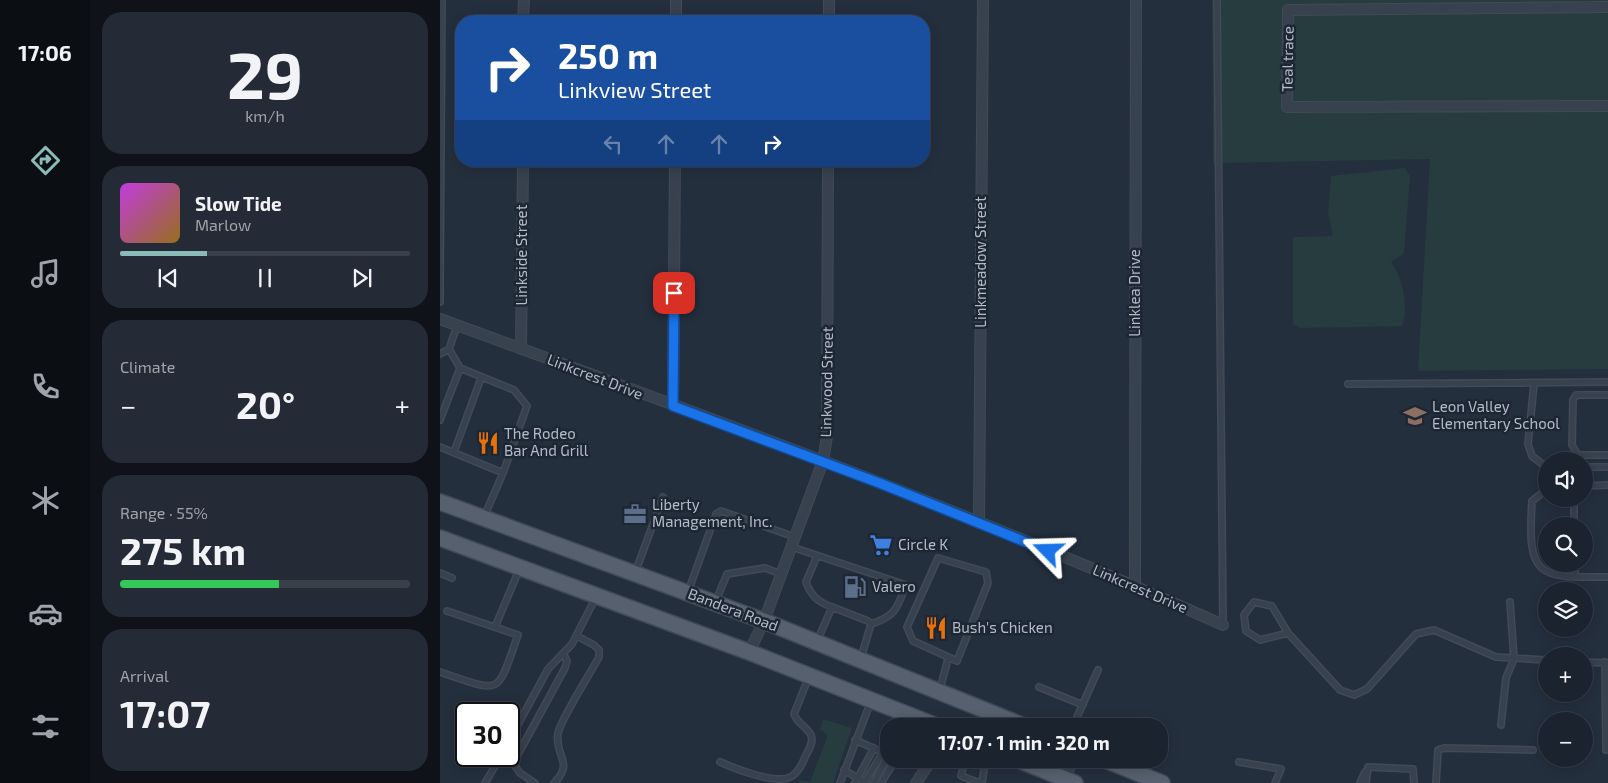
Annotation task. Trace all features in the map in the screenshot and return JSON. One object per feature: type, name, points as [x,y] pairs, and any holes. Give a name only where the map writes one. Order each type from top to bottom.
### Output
[{"type":"main road","name":"Bandera Road","points":[[440,502],[764,621],[1004,718]]},
{"type":"main road","points":[[440,538],[597,594],[917,718]]},
{"type":"main road","points":[[1036,768],[1067,782]]},
{"type":"main road","points":[[1132,768],[1162,783]]},
{"type":"street","points":[[524,0],[524,15]]},
{"type":"street","points":[[676,0],[676,15]]},
{"type":"street","points":[[829,0],[829,15]]},
{"type":"street","name":"Linkmeadow Street","points":[[979,524],[983,0]]},
{"type":"street","name":"Linklea Drive","points":[[1135,586],[1136,0]]},
{"type":"street","name":"Teal trace","points":[[1608,7],[1288,10],[1287,107],[1608,106]]},
{"type":"street","name":"Linkside Street","points":[[521,349],[523,167]]},
{"type":"street","points":[[673,406],[675,167]]},
{"type":"street","name":"Linkwood Street","points":[[749,652],[764,621],[823,462],[827,436],[828,167]]},
{"type":"street","name":"Linkcrest Drive","points":[[440,319],[823,462],[1135,586],[1223,625]]},
{"type":"street","points":[[916,783],[926,768]]},
{"type":"street","points":[[1067,782],[1071,768]]},
{"type":"lane","points":[[440,302],[442,0]]},
{"type":"lane","points":[[1217,0],[1223,625]]},
{"type":"lane","points":[[440,354],[449,349],[457,325]]},
{"type":"lane","points":[[449,349],[460,368],[514,390],[527,406],[503,473],[484,518]]},
{"type":"lane","points":[[440,420],[460,368]]},
{"type":"lane","points":[[454,452],[481,378]]},
{"type":"lane","points":[[1348,384],[1608,382]]},
{"type":"lane","points":[[1534,384],[1528,444],[1532,456],[1538,461]]},
{"type":"lane","points":[[1608,395],[1576,395],[1573,400],[1572,445],[1578,455],[1608,455]]},
{"type":"lane","points":[[440,446],[503,473]]},
{"type":"lane","points":[[1593,467],[1608,467]]},
{"type":"lane","points":[[1593,486],[1608,485]]},
{"type":"lane","points":[[1538,494],[1532,501],[1532,551],[1538,567],[1552,576],[1608,577]]},
{"type":"lane","points":[[634,573],[663,497]]},
{"type":"lane","points":[[688,593],[716,514],[721,511],[744,517],[794,542],[817,556],[906,585],[896,610],[886,619],[871,624]]},
{"type":"lane","points":[[817,556],[806,582],[810,592],[819,602],[868,621],[871,624]]},
{"type":"lane","points":[[938,558],[986,572],[988,583],[957,661],[948,659],[913,640],[907,627],[938,558]]},
{"type":"lane","points":[[495,627],[520,567]]},
{"type":"lane","points":[[715,603],[726,574],[765,568],[782,574]]},
{"type":"lane","points":[[440,573],[452,578]]},
{"type":"lane","points":[[520,721],[548,669],[564,655],[577,636],[597,594]]},
{"type":"lane","points":[[1288,633],[1260,640],[1246,631],[1244,615],[1254,602],[1272,606],[1288,633],[1340,690],[1354,695],[1367,689],[1416,634],[1434,630],[1496,657],[1538,660]]},
{"type":"lane","points":[[1501,725],[1506,678],[1514,659],[1510,602]]},
{"type":"lane","points":[[816,642],[832,608]]},
{"type":"lane","points":[[440,672],[486,687],[497,685],[503,679],[518,635],[447,611]]},
{"type":"lane","points":[[861,660],[871,624]]},
{"type":"lane","points":[[554,783],[564,768],[565,762],[557,744],[559,730],[599,657],[599,650],[594,645],[577,636]]},
{"type":"lane","points":[[535,783],[520,773],[515,766],[516,758],[564,668],[567,661],[564,655]]},
{"type":"lane","points":[[939,692],[948,659]]},
{"type":"lane","points":[[1593,662],[1607,663],[1606,750]]},
{"type":"lane","points":[[1077,718],[1098,670]]},
{"type":"lane","points":[[720,762],[771,778],[786,779],[793,776],[801,766],[811,743],[810,735],[794,714],[809,676]]},
{"type":"lane","points":[[1038,687],[1083,705]]},
{"type":"lane","points":[[840,783],[872,700]]},
{"type":"lane","points":[[855,740],[880,751]]},
{"type":"lane","points":[[856,781],[874,748]]},
{"type":"lane","points":[[1436,783],[1438,750],[1444,748],[1533,750]]},
{"type":"lane","points":[[1240,762],[1281,770],[1275,783]]},
{"type":"lane","points":[[844,770],[856,781],[865,783],[880,763]]},
{"type":"lane","points":[[486,783],[494,767]]},
{"type":"lane","points":[[874,783],[881,768]]},
{"type":"lane","points":[[881,783],[890,768]]},
{"type":"lane","points":[[963,768],[961,776],[981,783],[985,768]]},
{"type":"lane","points":[[1360,783],[1368,768]]},
{"type":"lane","points":[[1366,783],[1368,768]]},
{"type":"lane","points":[[1368,768],[1413,769],[1414,783]]},
{"type":"green space","points":[[1212,0],[1608,0],[1608,369],[1418,371],[1430,159],[1213,163]]},
{"type":"green space","points":[[1405,168],[1410,176],[1404,253],[1391,262],[1399,276],[1404,293],[1405,310],[1402,326],[1300,328],[1293,324],[1293,237],[1333,236],[1328,213],[1331,176]]},
{"type":"green space","points":[[823,719],[852,728],[833,783],[799,783],[801,780],[810,782],[828,735],[820,730]]},
{"type":"place","name":"Leon Valley Elementary School","points":[[1415,416]]},
{"type":"place","name":"The Rodeo Bar And Grill","points":[[488,443]]},
{"type":"place","name":"Liberty Management, Inc.","points":[[635,514]]},
{"type":"place","name":"Circle K","points":[[881,545]]},
{"type":"place","name":"Valero","points":[[855,587]]},
{"type":"place","name":"Bush's Chicken","points":[[936,628]]},
{"type":"route","points":[[674,293],[673,406],[882,484],[1048,551]]}]
